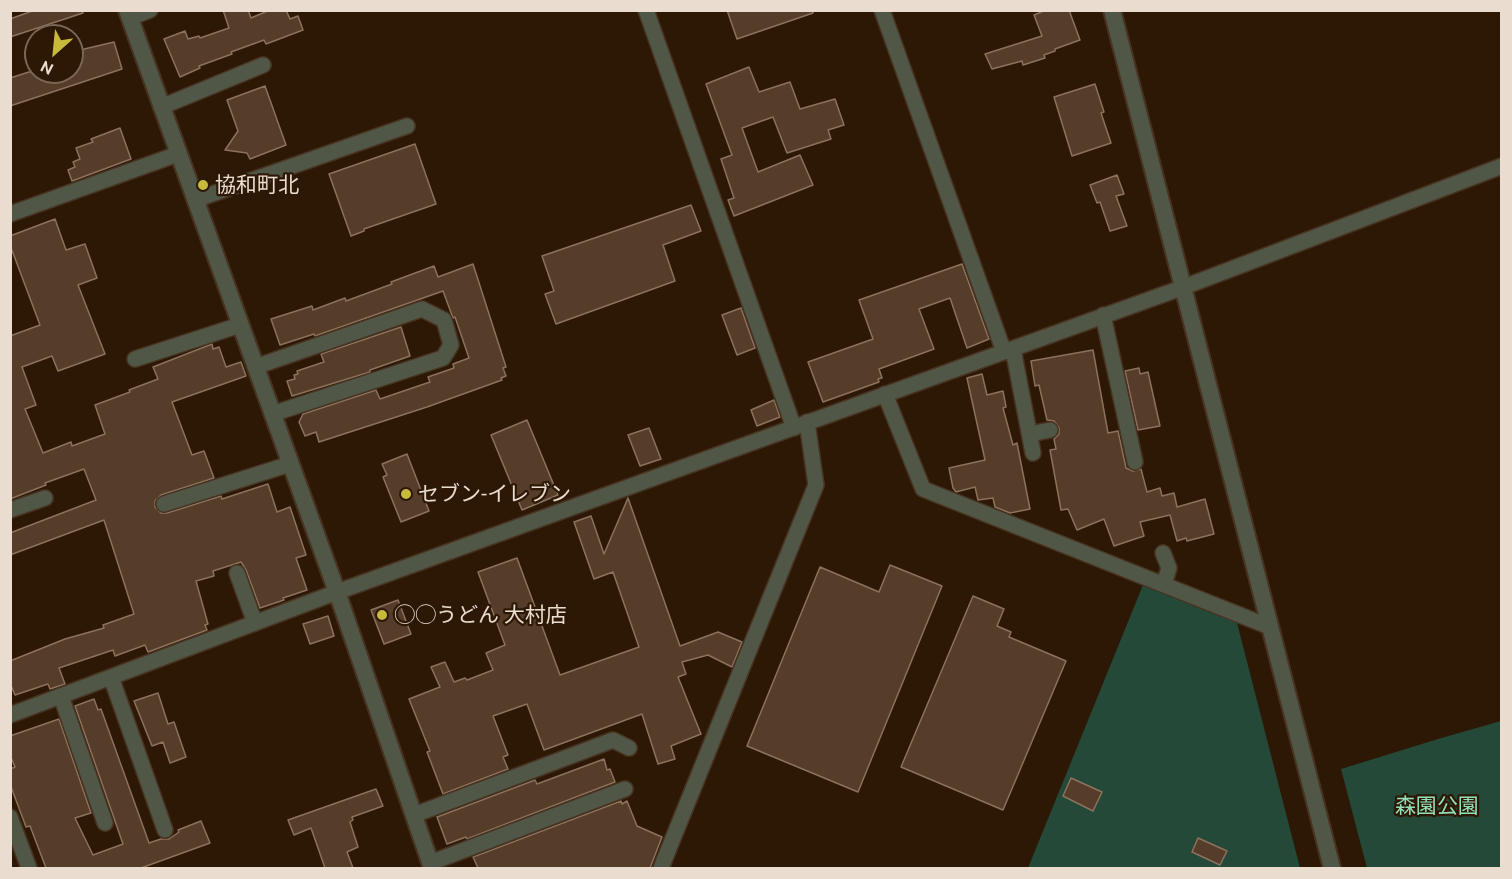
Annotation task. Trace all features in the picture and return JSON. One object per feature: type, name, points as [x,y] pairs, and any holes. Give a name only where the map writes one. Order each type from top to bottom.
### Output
[{"type":"street","points":[[150,10],[128,14],[337,592],[431,866],[625,789]]},
{"type":"street","points":[[646,10],[801,425],[816,485],[661,868]]},
{"type":"street","points":[[882,10],[1009,350],[1034,453]]},
{"type":"street","points":[[1112,10],[1332,868]]},
{"type":"street","points":[[161,107],[263,65]]},
{"type":"street","points":[[195,200],[407,126]]},
{"type":"street","points":[[10,214],[178,154]]},
{"type":"street","points":[[10,715],[337,592],[1184,287],[1502,165]]},
{"type":"street","points":[[255,367],[422,309],[444,320],[451,345],[443,358],[272,414]]},
{"type":"street","points":[[1103,315],[1135,462]]},
{"type":"street","points":[[135,359],[240,325]]},
{"type":"street","points":[[885,394],[922,489],[1270,627]]},
{"type":"street","points":[[1030,434],[1050,430]]},
{"type":"street","points":[[164,504],[290,464]]},
{"type":"street","points":[[10,510],[45,498]]},
{"type":"street","points":[[1163,553],[1169,568],[1164,585]]},
{"type":"street","points":[[237,573],[255,623]]},
{"type":"street","points":[[111,677],[165,830]]},
{"type":"street","points":[[61,696],[105,823]]},
{"type":"street","points":[[414,815],[613,740],[629,748]]},
{"type":"street","points":[[10,817],[29,868]]},
{"type":"green space","points":[[1143,585],[1236,619],[1300,868],[1028,868]]},
{"type":"green space","name":"森園公園","points":[[1501,721],[1501,868],[1367,868],[1341,769]]},
{"type":"building","points":[[35,10],[82,10],[83,13],[50,24],[24,24],[24,32],[10,37],[10,19]]},
{"type":"building","points":[[223,10],[248,10],[251,18],[270,10],[286,10],[290,19],[298,16],[303,30],[266,44],[264,40],[231,52],[232,54],[199,66],[200,68],[180,77],[164,39],[185,31],[188,39],[199,36],[200,38],[229,28]]},
{"type":"building","points":[[727,10],[812,10],[813,13],[737,39]]},
{"type":"building","points":[[1046,10],[1069,10],[1080,40],[1055,49],[1044,55],[1045,58],[1023,65],[1022,61],[992,69],[985,54],[1042,36],[1034,15]]},
{"type":"building","points":[[114,42],[122,69],[84,82],[84,49]]},
{"type":"building","points":[[749,67],[759,92],[790,82],[800,109],[835,99],[844,125],[828,130],[831,139],[787,153],[773,117],[742,128],[758,172],[800,155],[813,185],[734,216],[728,200],[734,198],[721,159],[732,155],[706,84]]},
{"type":"building","points":[[24,74],[24,84],[77,84],[10,106],[10,78]]},
{"type":"building","points":[[1095,84],[1111,143],[1072,156],[1054,97]]},
{"type":"building","points":[[265,86],[286,145],[250,159],[247,153],[225,150],[238,131],[227,100]]},
{"type":"building","points":[[120,128],[131,159],[72,181],[68,170],[75,167],[73,162],[80,159],[76,148],[93,142],[91,139]]},
{"type":"building","points":[[415,144],[436,204],[364,229],[351,236],[329,174]]},
{"type":"building","points":[[1117,175],[1124,194],[1116,196],[1127,226],[1110,231],[1100,202],[1097,203],[1090,185]]},
{"type":"building","points":[[691,205],[701,231],[663,245],[675,281],[556,324],[545,294],[554,291],[542,256]]},
{"type":"building","points":[[55,219],[66,250],[85,244],[97,278],[78,285],[105,354],[58,371],[52,356],[22,367],[36,405],[25,409],[43,453],[71,442],[72,446],[105,434],[95,405],[158,379],[153,367],[212,344],[213,349],[219,347],[226,367],[241,362],[246,376],[172,402],[192,455],[204,451],[214,478],[161,495],[155,501],[155,507],[161,513],[167,513],[268,484],[277,512],[290,507],[306,555],[296,558],[307,590],[260,608],[241,562],[213,571],[214,576],[196,581],[208,624],[205,625],[207,630],[148,652],[145,645],[115,656],[113,650],[59,668],[65,684],[50,689],[48,684],[15,695],[10,683],[10,661],[65,639],[104,628],[103,625],[134,614],[104,520],[10,555],[10,533],[96,500],[84,469],[10,499],[10,336],[40,325],[10,245],[10,236]]},
{"type":"building","points":[[473,264],[506,367],[503,368],[506,376],[501,378],[502,380],[427,407],[319,442],[316,432],[305,436],[299,422],[303,414],[376,390],[380,399],[430,382],[428,377],[454,368],[453,364],[469,358],[443,291],[315,336],[314,334],[280,345],[271,319],[312,306],[313,310],[345,298],[346,301],[434,266],[438,277]]},
{"type":"building","points":[[962,264],[989,339],[967,348],[950,298],[919,309],[934,349],[879,369],[882,378],[878,379],[879,382],[823,402],[808,362],[873,339],[859,300]]},
{"type":"building","points":[[741,308],[755,348],[737,355],[722,315]]},
{"type":"building","points":[[401,327],[410,356],[370,370],[370,372],[292,396],[287,381],[295,379],[294,375],[298,374],[297,371],[324,362],[321,354]]},
{"type":"building","points":[[1093,350],[1108,433],[1118,431],[1126,468],[1133,471],[1141,469],[1147,492],[1160,488],[1162,496],[1174,493],[1177,507],[1205,499],[1214,534],[1187,541],[1186,538],[1177,541],[1170,515],[1140,522],[1144,536],[1114,546],[1104,519],[1077,530],[1068,509],[1061,510],[1050,450],[1056,449],[1054,439],[1059,434],[1059,428],[1054,421],[1047,420],[1039,385],[1035,386],[1031,361]]},
{"type":"building","points":[[1139,368],[1140,374],[1148,372],[1160,426],[1138,430],[1125,371]]},
{"type":"building","points":[[982,374],[987,395],[1003,391],[1006,407],[1003,408],[1013,445],[1017,443],[1030,509],[1010,513],[995,507],[993,498],[978,500],[975,487],[956,492],[953,488],[949,468],[985,460],[967,378]]},
{"type":"building","points":[[774,400],[780,417],[757,426],[751,410]]},
{"type":"building","points":[[527,420],[558,495],[522,510],[491,435]]},
{"type":"building","points":[[649,428],[661,459],[640,466],[628,435]]},
{"type":"building","name":"セブン-イレブン","points":[[407,454],[429,511],[401,522],[383,477],[387,475],[382,464]]},
{"type":"building","points":[[628,498],[680,646],[718,632],[742,642],[732,667],[708,655],[682,662],[686,674],[678,677],[701,734],[671,746],[675,759],[658,764],[642,714],[544,750],[527,704],[493,716],[508,755],[503,757],[508,769],[443,794],[427,752],[430,751],[409,699],[440,687],[431,667],[445,662],[454,682],[465,678],[467,680],[493,670],[486,653],[505,645],[478,572],[517,558],[560,675],[639,647],[613,572],[594,579],[574,522],[591,516],[604,554]]},
{"type":"building","points":[[890,565],[942,586],[858,792],[747,746],[820,567],[879,592]]},
{"type":"building","points":[[973,596],[1004,609],[997,626],[1011,632],[1009,637],[1066,661],[1003,810],[901,767]]},
{"type":"building","points":[[398,600],[411,634],[384,644],[371,610]]},
{"type":"building","points":[[328,616],[334,636],[310,644],[303,624]]},
{"type":"building","points":[[158,693],[168,724],[174,722],[186,757],[170,763],[163,742],[152,746],[134,701]]},
{"type":"building","points":[[94,699],[98,710],[101,709],[149,843],[169,839],[179,832],[178,830],[201,821],[210,843],[141,868],[46,868],[30,826],[26,827],[10,784],[10,769],[15,767],[10,755],[10,736],[59,719],[91,813],[75,818],[93,855],[123,844],[75,706]]},
{"type":"building","points":[[604,759],[607,770],[610,769],[615,782],[467,839],[466,837],[447,844],[437,817],[535,780],[537,784]]},
{"type":"building","points":[[1071,778],[1102,792],[1093,811],[1063,796]]},
{"type":"building","points":[[376,789],[383,806],[352,817],[353,820],[350,822],[358,847],[347,852],[353,868],[325,868],[311,828],[294,835],[288,820]]},
{"type":"building","points":[[621,801],[622,804],[627,801],[637,826],[662,837],[650,868],[478,868],[473,857]]},
{"type":"building","points":[[1198,838],[1227,851],[1220,865],[1192,852]]},
{"type":"place","name":"協和町北","points":[[203,185]]},
{"type":"place","name":"セブン-イレブン","points":[[406,494]]},
{"type":"place","name":"◯◯うどん 大村店","points":[[382,615]]}]
